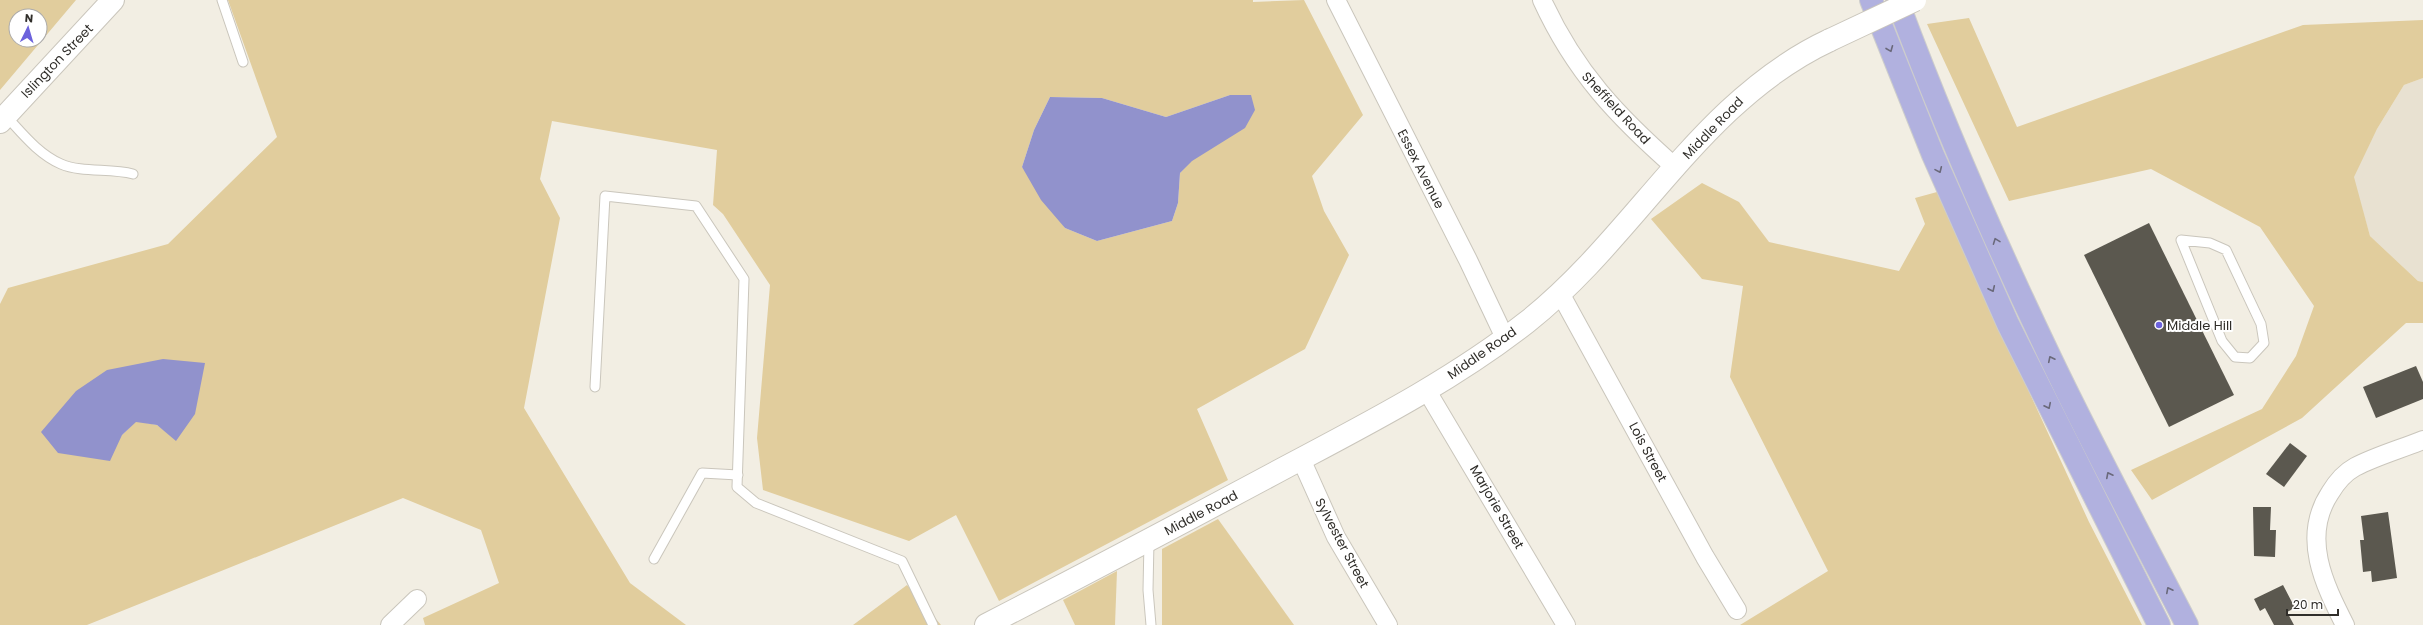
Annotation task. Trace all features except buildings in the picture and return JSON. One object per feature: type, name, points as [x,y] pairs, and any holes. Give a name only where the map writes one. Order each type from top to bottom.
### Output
[{"type":"main road","name":"Islington Street","points":[[3,119],[113,0]]},
{"type":"main road","points":[[1871,0],[1933,155],[2008,324],[2159,625]]},
{"type":"main road","points":[[1897,0],[1949,132],[2006,265],[2077,412],[2187,625]]},
{"type":"main road","name":"Middle Road","points":[[986,625],[1149,540],[1427,391],[1505,338],[1560,294],[1604,250],[1676,168],[1706,131],[1755,87],[1798,56],[1915,0]]},
{"type":"street","name":"Essex Avenue","points":[[1336,0],[1468,260],[1505,338]]},
{"type":"street","name":"Sheffield Road","points":[[1542,0],[1566,46],[1586,78],[1638,135],[1676,168]]},
{"type":"street","name":"Lois Street","points":[[1560,294],[1690,530],[1737,610]]},
{"type":"street","name":"Marjorie Street","points":[[1427,391],[1566,625]]},
{"type":"street","points":[[2345,625],[2330,595],[2318,560],[2316,530],[2324,502],[2341,478],[2354,468],[2423,440]]},
{"type":"street","name":"Sylvester Street","points":[[1301,459],[1336,537],[1388,625]]},
{"type":"street","points":[[390,625],[417,599]]},
{"type":"lane","points":[[222,0],[243,62]]},
{"type":"lane","points":[[3,119],[37,149],[61,164],[118,170],[133,174]]},
{"type":"lane","points":[[596,387],[605,196],[696,206],[744,279],[737,487],[756,503],[902,560],[933,625]]},
{"type":"lane","points":[[2181,240],[2210,243],[2226,250],[2261,324],[2264,343],[2250,358],[2235,357],[2222,341],[2181,240]]},
{"type":"lane","points":[[654,559],[702,473],[738,475]]},
{"type":"lane","points":[[1149,540],[1148,590],[1151,625]]},
{"type":"shaded area","points":[[0,0],[76,0],[48,33],[48,8],[8,8],[8,48],[35,48],[0,90]]},
{"type":"shaded area","points":[[228,0],[1253,0],[1253,2],[1304,0],[1363,115],[1312,176],[1324,211],[1349,255],[1305,349],[1197,409],[1228,480],[999,601],[956,515],[909,541],[763,490],[757,438],[770,285],[723,214],[713,205],[717,150],[552,121],[540,179],[560,218],[524,408],[630,583],[686,625],[425,625],[423,618],[499,583],[481,530],[403,498],[87,625],[0,625],[0,304],[8,288],[168,244],[277,137]],"holes":[[[1230,95],[1191,161],[1180,173],[1178,203],[1172,221],[1097,241],[1065,228],[1022,167],[1034,130],[1050,97],[1102,98],[1166,117]],[[163,359],[177,440],[157,425],[136,421],[122,435]]]},
{"type":"shaded area","points":[[1969,18],[2017,127],[2303,25],[2423,20],[2423,78],[2404,85],[2377,129],[2354,177],[2370,236],[2418,281],[2423,282],[2423,323],[2406,323],[2302,418],[2152,500],[2131,470],[2262,409],[2296,356],[2314,306],[2260,227],[2151,169],[2009,201],[1927,24]]},
{"type":"shaded area","points":[[2423,78],[2423,282],[2418,281],[2370,236],[2353,177],[2377,129],[2404,85]]},
{"type":"shaded area","points":[[1702,183],[1739,202],[1769,242],[1899,271],[1925,224],[1915,198],[1937,192],[2089,522],[2142,625],[1740,625],[1828,571],[1730,377],[1743,286],[1702,279],[1651,219]]},
{"type":"shaded area","points":[[1218,519],[1294,625],[1162,625],[1162,549]]},
{"type":"shaded area","points":[[1117,571],[1115,625],[1075,625],[1063,600]]},
{"type":"shaded area","points":[[907,585],[941,625],[853,625]]},
{"type":"water","points":[[1230,95],[1251,95],[1255,110],[1245,128],[1192,161],[1180,173],[1178,203],[1172,221],[1097,241],[1065,228],[1041,200],[1022,167],[1034,130],[1050,97],[1102,98],[1166,117]]},
{"type":"water","points":[[163,359],[205,363],[195,414],[176,441],[157,425],[136,422],[122,435],[110,461],[58,453],[41,432],[76,391],[107,370]]},
{"type":"place","name":"Middle Hill","points":[[2159,325]]}]
